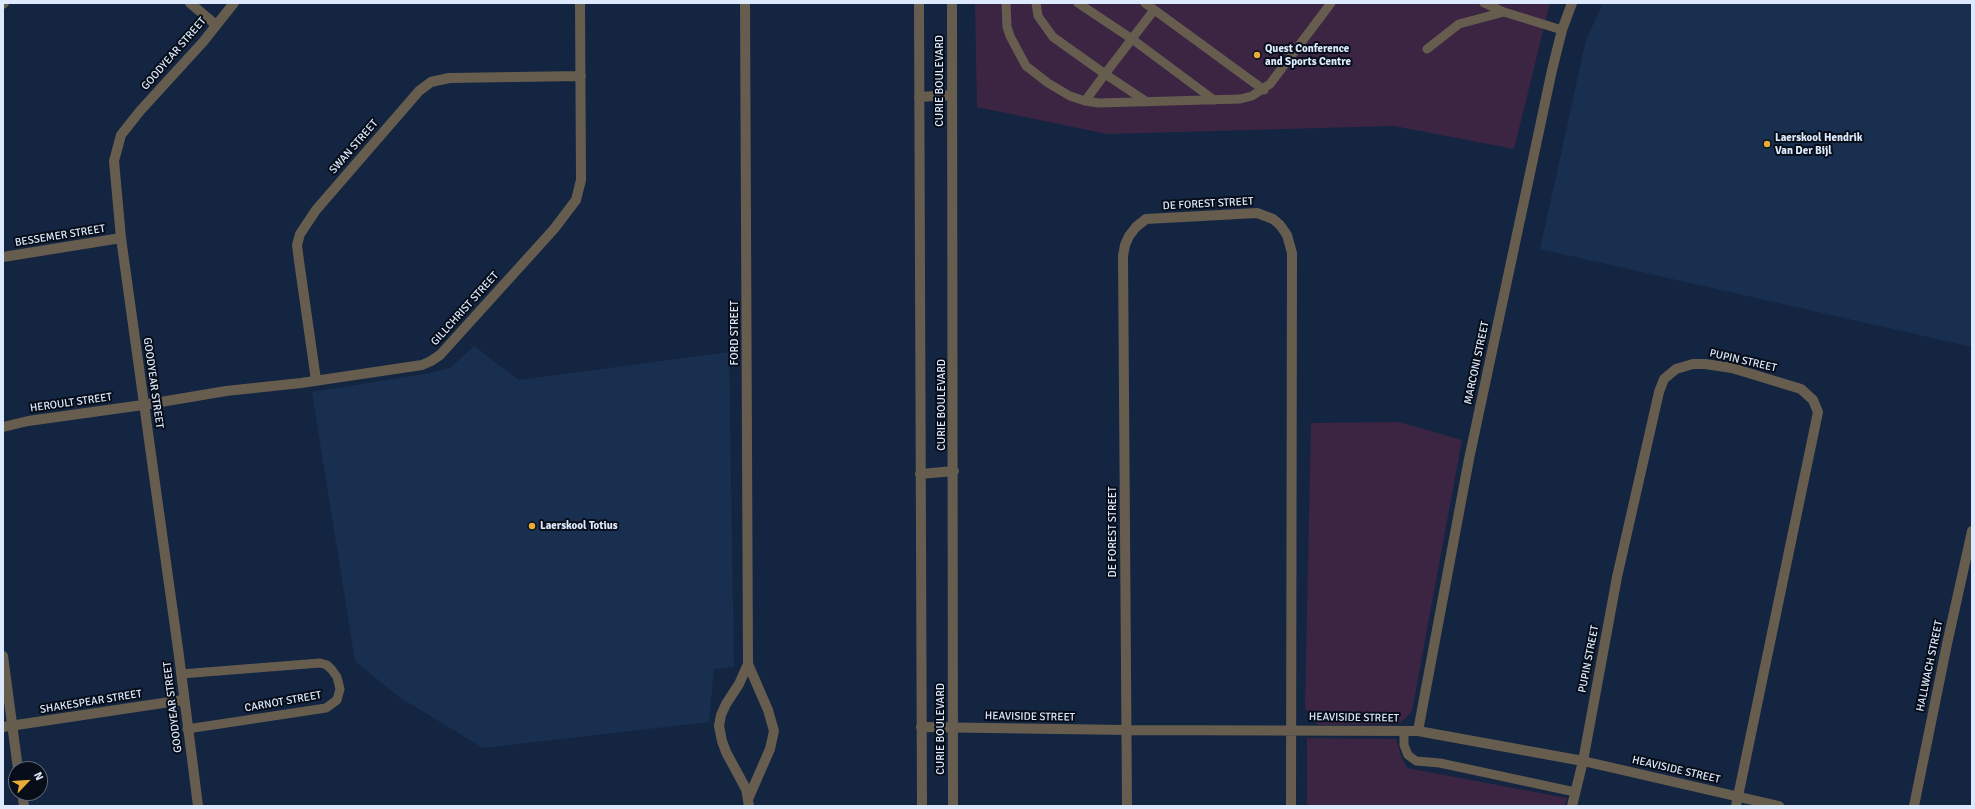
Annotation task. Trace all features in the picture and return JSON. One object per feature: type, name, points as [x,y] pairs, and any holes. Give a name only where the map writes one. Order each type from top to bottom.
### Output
[{"type":"street","points":[[190,3],[216,25]]},
{"type":"street","name":"GOODYEAR STREET","points":[[198,806],[121,238],[114,161],[121,135],[234,3]]},
{"type":"street","name":"GILLCHRIST STREET","points":[[143,405],[226,391],[422,365],[440,355],[554,229],[576,200],[579,188],[581,76],[580,3]]},
{"type":"street","name":"FORD STREET","points":[[745,3],[748,664],[768,710],[774,731],[770,749],[749,801]]},
{"type":"street","name":"CURIE BOULEVARD","points":[[919,3],[922,806]]},
{"type":"street","name":"CURIE BOULEVARD","points":[[952,3],[954,471],[953,806]]},
{"type":"street","name":"MARCONI STREET","points":[[1418,731],[1473,443],[1550,78],[1562,30],[1572,3]]},
{"type":"street","name":"SWAN STREET","points":[[316,380],[297,245],[300,234],[316,210],[419,91],[431,82],[449,78],[581,76]]},
{"type":"street","points":[[919,97],[952,96]]},
{"type":"street","name":"DE FOREST STREET","points":[[1127,806],[1123,264],[1125,245],[1129,236],[1136,227],[1146,219],[1257,214],[1273,219],[1280,226],[1286,235],[1292,253],[1291,806]]},
{"type":"street","name":"BESSEMER STREET","points":[[3,257],[121,238]]},
{"type":"street","name":"PUPIN STREET","points":[[1572,806],[1583,761],[1617,577],[1659,392],[1664,379],[1676,369],[1693,364],[1705,364],[1732,368],[1801,389],[1813,400],[1818,412],[1736,802]]},
{"type":"street","name":"HEROULT STREET","points":[[3,427],[28,421],[143,405]]},
{"type":"street","points":[[920,474],[954,471]]},
{"type":"street","name":"HALLWACH STREET","points":[[1914,806],[1972,531]]},
{"type":"street","points":[[3,656],[8,727],[16,761]]},
{"type":"street","name":"FORD STREET","points":[[748,664],[739,684],[721,715],[720,726],[724,746],[746,789],[749,801]]},
{"type":"street","name":"SHAKESPEAR STREET","points":[[8,727],[183,700]]},
{"type":"street","name":"HEAVISIDE STREET","points":[[921,727],[1127,730],[1290,729],[1418,731],[1583,761],[1736,802],[1779,806]]},
{"type":"lane","points":[[1006,3],[1008,32],[1018,54],[1026,66],[1048,83],[1070,96],[1084,101],[1099,103],[1240,99],[1252,96],[1264,90],[1283,68],[1331,3]]},
{"type":"lane","points":[[1036,3],[1038,16],[1053,37],[1147,102]]},
{"type":"lane","points":[[1078,3],[1132,39],[1214,100]]},
{"type":"lane","points":[[1145,3],[1264,90]]},
{"type":"lane","points":[[1484,3],[1504,12],[1562,30]]},
{"type":"lane","points":[[1084,101],[1154,10]]},
{"type":"lane","points":[[1427,49],[1459,24],[1504,12]]},
{"type":"lane","name":"CARNOT STREET","points":[[180,674],[320,663],[328,665],[332,670],[337,677],[340,689],[337,700],[326,708],[187,729]]},
{"type":"lane","points":[[1404,731],[1404,745],[1408,755],[1416,761],[1440,763],[1576,792]]},
{"type":"shaded area","name":"Quest Conference and Sports Centre","points":[[975,3],[1550,3],[1514,149],[1394,126],[1107,134],[977,107]]},
{"type":"shaded area","name":"Laerskool Hendrik Van Der Bijl","points":[[1603,3],[1972,3],[1972,347],[1540,249],[1586,40]]},
{"type":"shaded area","name":"Laerskool Totius","points":[[474,346],[519,380],[729,352],[734,667],[714,669],[709,722],[483,748],[399,697],[355,661],[312,392],[425,374],[450,368]]},
{"type":"shaded area","points":[[1399,422],[1462,440],[1412,711],[1404,720],[1397,724],[1319,725],[1310,719],[1305,707],[1311,423]]},
{"type":"shaded area","points":[[1307,738],[1396,739],[1407,768],[1567,798],[1565,806],[1307,806]]},
{"type":"place","name":"Quest Conference and Sports Centre","points":[[1257,55]]},
{"type":"place","name":"Laerskool Hendrik Van Der Bijl","points":[[1767,144]]},
{"type":"place","name":"Laerskool Totius","points":[[532,526]]}]
